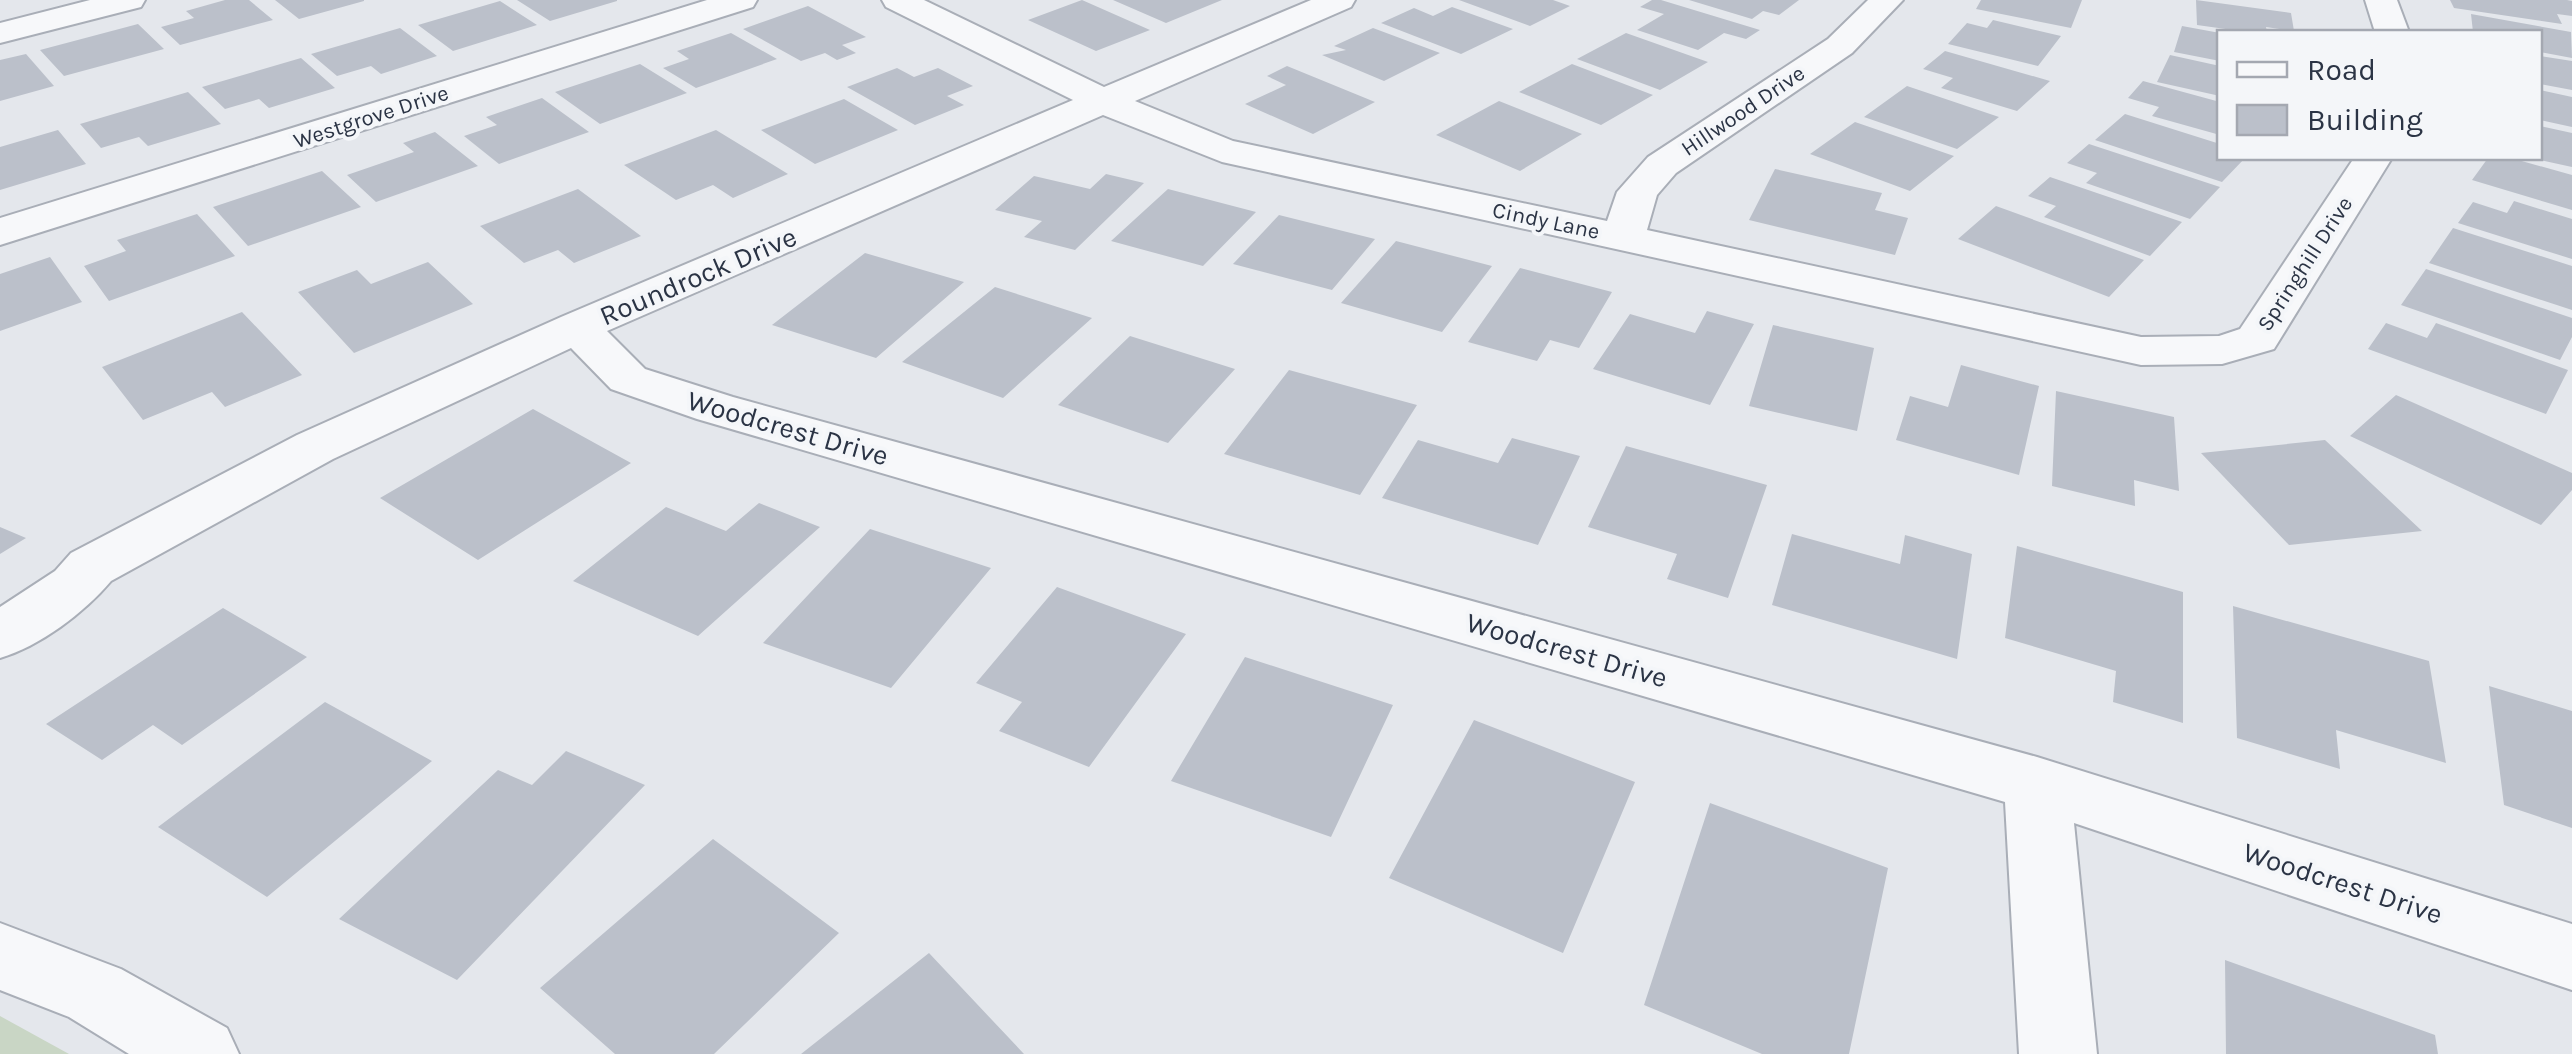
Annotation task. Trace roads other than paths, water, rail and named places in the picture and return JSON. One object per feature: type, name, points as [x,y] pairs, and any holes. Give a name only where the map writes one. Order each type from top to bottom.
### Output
[{"type":"street","points":[[0,33],[129,0]]},
{"type":"street","name":"Westgrove Drive","points":[[0,232],[741,0]]},
{"type":"street","name":"Cindy Lane","points":[[898,0],[1107,103],[1222,150],[2141,352],[2222,350]]},
{"type":"street","name":"Roundrock Drive","points":[[0,636],[75,585],[91,567],[315,448],[577,327],[1107,103],[1339,0]]},
{"type":"street","name":"Hillwood Drive","points":[[1622,238],[1637,192],[1662,166],[1840,46],[1887,0]]},
{"type":"street","points":[[2382,0],[2391,30]]},
{"type":"street","name":"Springhill Drive","points":[[2222,350],[2257,339],[2372,160]]},
{"type":"street","name":"Woodcrest Drive","points":[[577,327],[628,380],[715,408],[2036,784],[2572,956]]},
{"type":"street","points":[[2036,784],[2058,1054]]},
{"type":"street","points":[[0,956],[95,993],[200,1054]]}]
